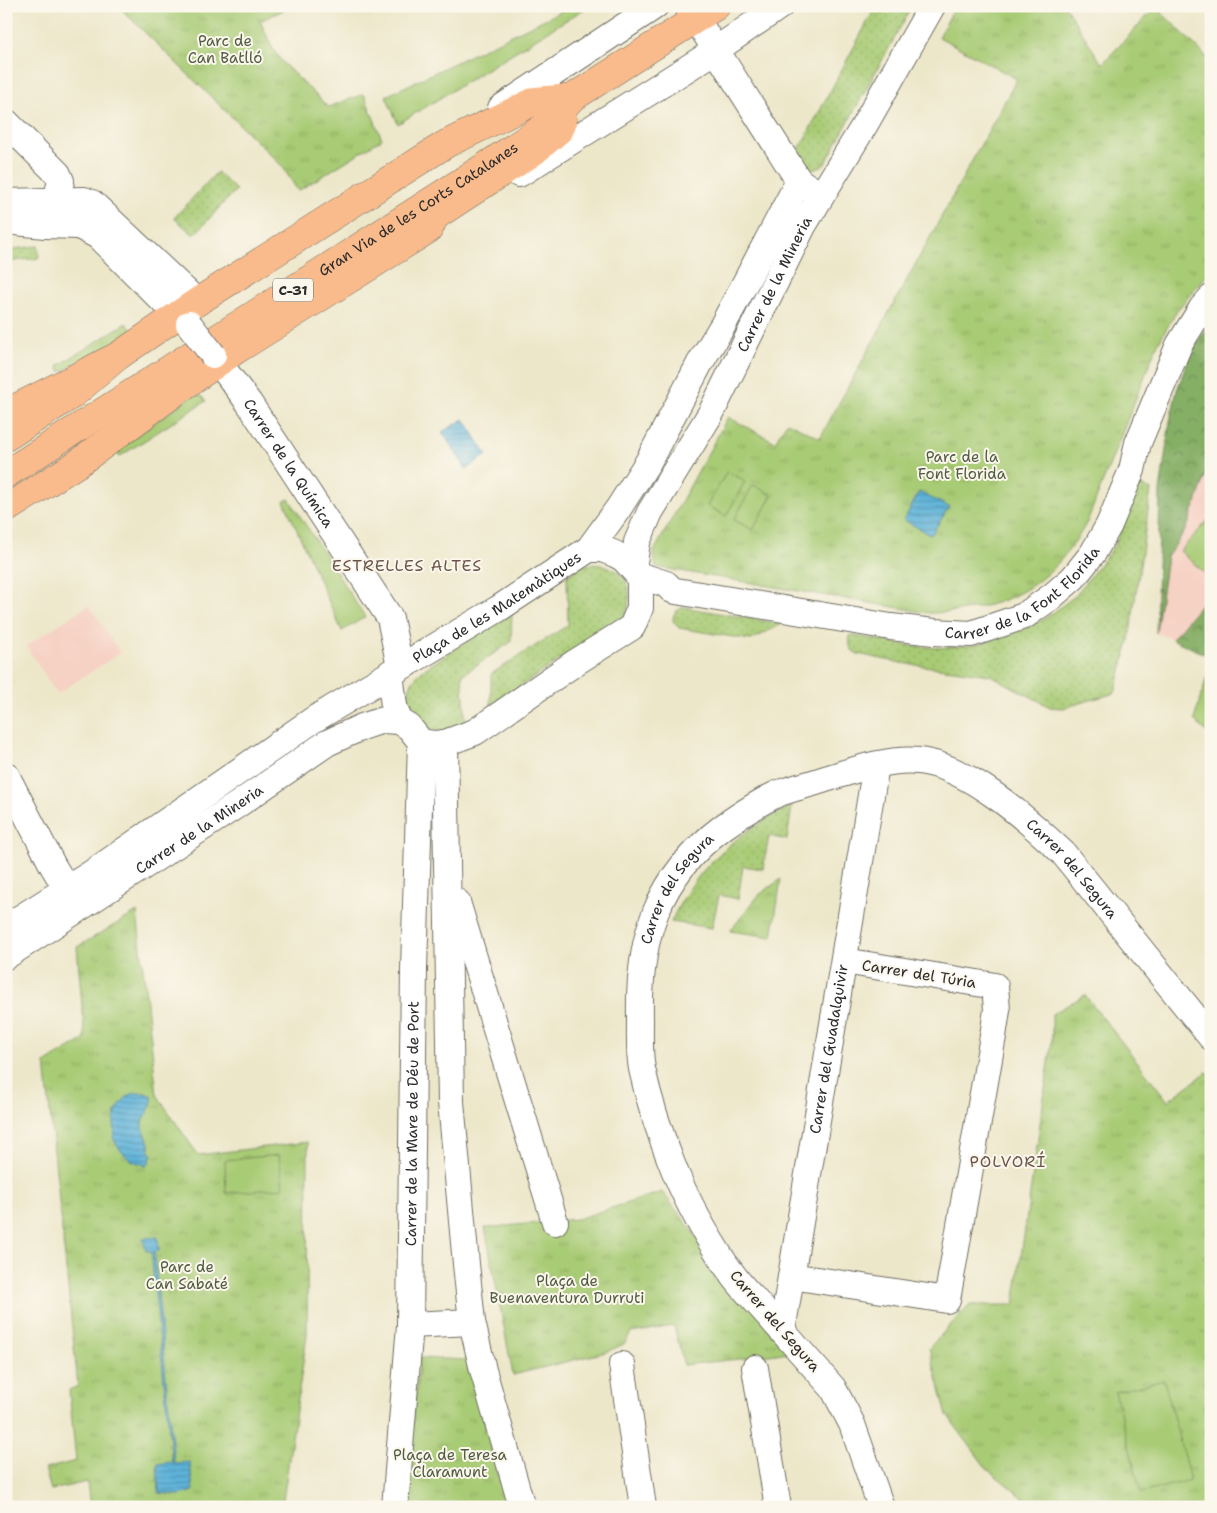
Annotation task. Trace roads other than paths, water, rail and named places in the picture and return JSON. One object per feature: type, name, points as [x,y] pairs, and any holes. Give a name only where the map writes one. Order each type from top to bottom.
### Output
[{"type":"main road","name":"Gran Via de les Corts Catalanes","points":[[6,453],[485,144],[572,98],[700,10]]},
{"type":"main road","points":[[6,413],[118,356],[189,313],[446,144],[535,101],[572,98],[560,129],[533,152],[435,216],[429,229],[216,358],[188,383],[77,464],[6,510]]},
{"type":"main road","name":"Gran Via de les Corts Catalanes","points":[[6,474],[486,166],[542,128],[572,98]]},
{"type":"main road","points":[[6,437],[72,395],[118,356]]},
{"type":"main road","points":[[6,494],[150,400],[188,383]]},
{"type":"street","points":[[446,144],[655,6]]},
{"type":"street","points":[[429,229],[573,141],[716,50],[780,6]]},
{"type":"street","name":"Carrer de la Mineria","points":[[636,572],[637,542],[650,512],[711,413],[803,226],[864,126],[932,6]]},
{"type":"street","name":"Gran Via de les Corts Catalanes","points":[[700,10],[716,50],[799,182]]},
{"type":"street","points":[[6,122],[58,174],[64,200],[79,226]]},
{"type":"street","points":[[799,182],[823,194]]},
{"type":"street","name":"Carrer de la Mineria","points":[[589,549],[618,509],[648,462],[799,182]]},
{"type":"street","points":[[6,221],[64,200]]},
{"type":"street","points":[[6,202],[84,200],[92,203],[189,313]]},
{"type":"street","points":[[6,221],[45,226],[79,226],[98,236],[161,299],[189,313]]},
{"type":"street","points":[[6,239],[45,226]]},
{"type":"street","name":"Carrer de la Font Florida","points":[[636,572],[666,584],[672,590],[934,632],[971,634],[1024,616],[1051,597],[1073,578],[1093,553],[1109,525],[1132,470],[1138,443],[1179,345],[1202,308],[1211,298]]},
{"type":"street","name":"Carrer de la Química","points":[[189,313],[216,358],[249,403],[390,618],[435,647]]},
{"type":"street","name":"Plaça de les Matemàtiques","points":[[395,670],[498,609],[589,549],[610,552],[624,559],[636,572]]},
{"type":"street","points":[[395,670],[394,706],[399,720],[433,742],[475,732],[576,662],[632,627],[640,608],[640,583],[636,572]]},
{"type":"street","points":[[640,608],[672,590]]},
{"type":"street","name":"Carrer de la Química","points":[[390,618],[395,670]]},
{"type":"street","name":"Carrer de la Mineria","points":[[6,956],[74,898],[105,864],[313,720],[395,670]]},
{"type":"street","name":"Carrer de la Mineria","points":[[6,927],[74,898],[237,805],[327,743],[362,727],[384,720],[399,720]]},
{"type":"street","points":[[433,742],[448,872],[451,1102],[472,1322],[483,1370],[522,1507]]},
{"type":"street","name":"Carrer de la Mare de Déu de Port","points":[[395,1507],[410,1325],[414,969],[433,742]]},
{"type":"street","name":"Carrer del Segura","points":[[881,1507],[852,1424],[833,1388],[738,1283],[690,1207],[664,1144],[642,1066],[639,994],[644,946],[654,914],[668,885],[687,860],[710,837],[745,811],[778,794],[876,765],[898,761],[919,761],[944,767],[973,782],[1006,803],[1063,853],[1211,1037]]},
{"type":"street","name":"Carrer del Guadalquivir","points":[[782,1331],[876,765]]},
{"type":"street","points":[[6,775],[53,866],[74,898]]},
{"type":"street","points":[[448,872],[555,1222]]},
{"type":"street","name":"Carrer del Túria","points":[[791,1276],[947,1300],[995,1027],[997,1010],[995,986],[844,961]]},
{"type":"street","points":[[410,1325],[472,1322]]},
{"type":"street","points":[[622,1365],[643,1507]]},
{"type":"street","points":[[755,1368],[778,1507]]},
{"type":"water","points":[[464,419],[487,455],[466,469],[442,432]]},
{"type":"water","points":[[919,492],[949,507],[931,535],[904,520]]},
{"type":"water","points":[[134,1093],[145,1093],[152,1096],[152,1103],[143,1123],[149,1143],[149,1150],[152,1153],[149,1163],[145,1167],[144,1164],[129,1159],[113,1138],[115,1132],[114,1122],[118,1109],[126,1098]]},
{"type":"water","points":[[158,1237],[159,1251],[154,1251],[174,1463],[190,1462],[193,1491],[180,1495],[159,1493],[157,1464],[172,1462],[151,1251],[146,1251],[143,1238]]},
{"type":"district","name":"ESTRELLES ALTES","points":[[407,565]]},
{"type":"district","name":"POLVORÍ","points":[[1008,1161]]},
{"type":"park label","name":"Parc de Can Batlló","points":[[225,50]]},
{"type":"park label","name":"Parc de la Font Florida","points":[[962,466]]},
{"type":"park label","name":"Parc de Can Sabaté","points":[[187,1276]]},
{"type":"park label","name":"Plaça de Buenaventura Durruti","points":[[567,1290]]},
{"type":"park label","name":"Plaça de Teresa Claramunt","points":[[450,1464]]}]
